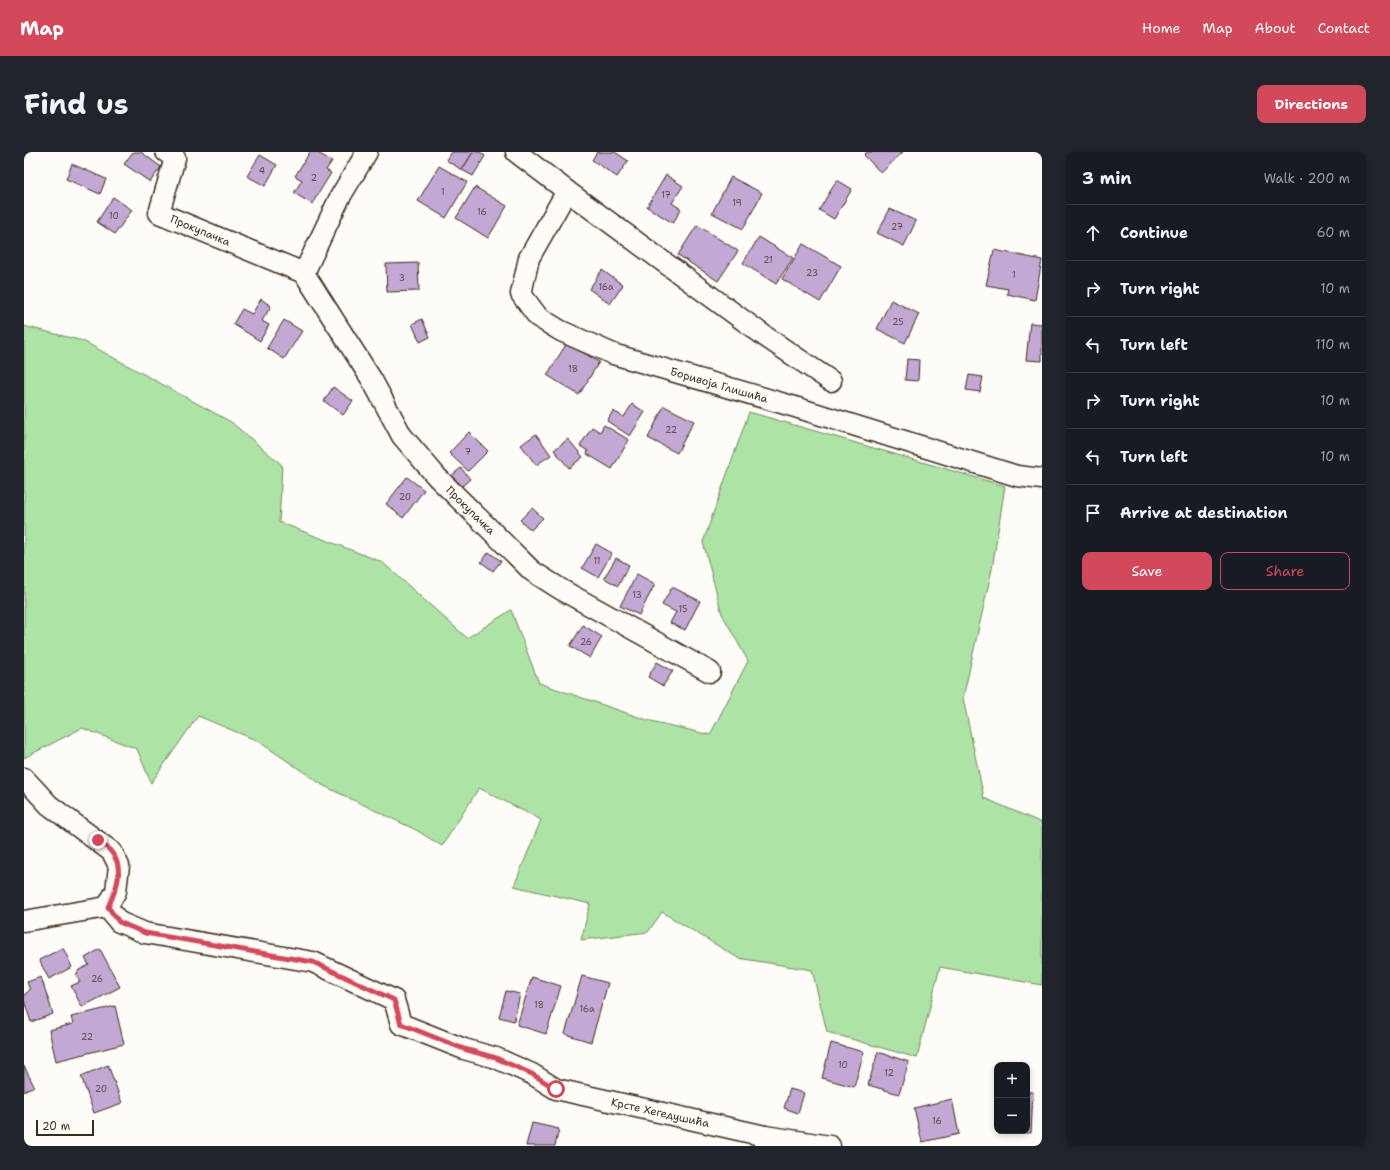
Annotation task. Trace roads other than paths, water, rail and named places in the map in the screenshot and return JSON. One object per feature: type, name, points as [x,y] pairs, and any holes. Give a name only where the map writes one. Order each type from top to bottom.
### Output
[{"type":"street","name":"Прокупачка","points":[[166,152],[175,158],[159,214],[304,273],[372,380],[402,436],[437,477],[532,571],[562,590],[710,672]]},
{"type":"street","points":[[304,273],[340,197],[367,152]]},
{"type":"street","points":[[516,152],[766,337],[831,381]]},
{"type":"street","name":"Боривоја Глишића","points":[[567,191],[529,258],[521,294],[538,317],[561,331],[613,354],[795,407],[1017,476],[1042,479]]},
{"type":"street","points":[[24,778],[49,805],[112,852],[119,866],[116,891],[108,907],[24,921]]},
{"type":"street","name":"Крсте Хегедушића","points":[[108,907],[119,922],[145,933],[313,962],[394,1000],[401,1024],[464,1049],[496,1058],[532,1074],[556,1089],[764,1141],[830,1146]]}]
